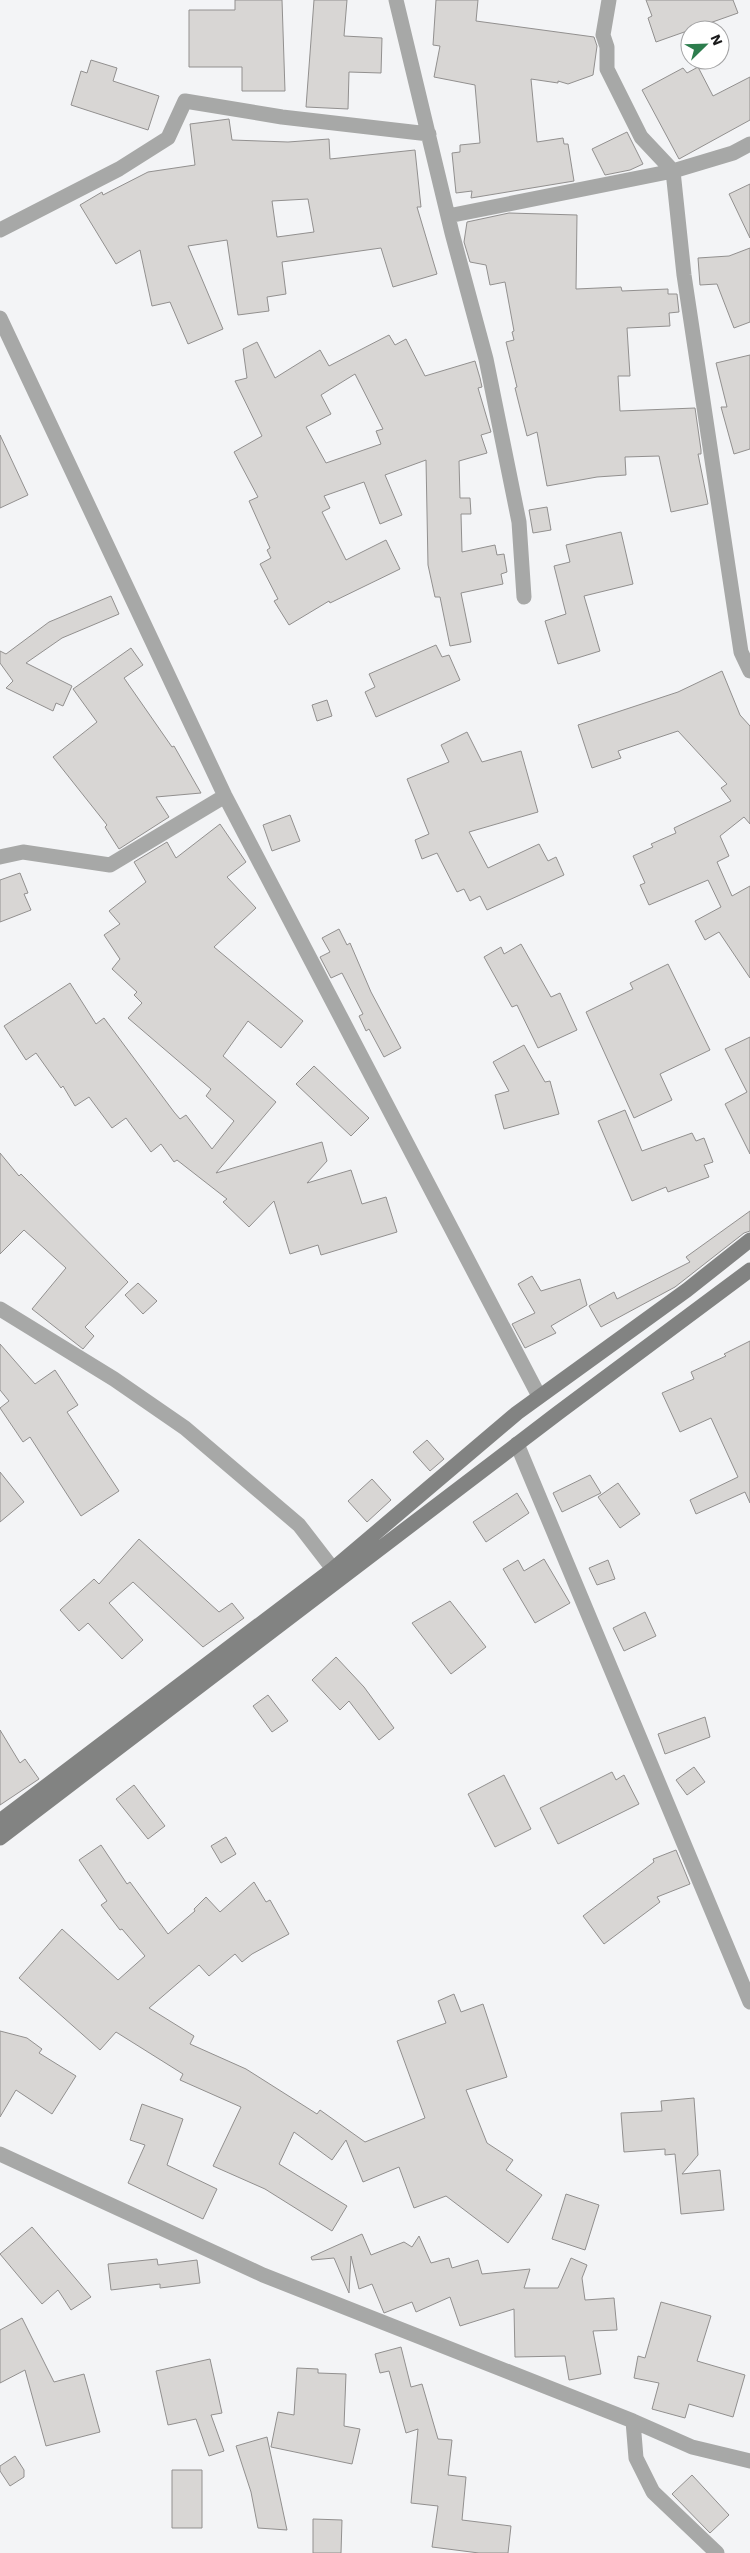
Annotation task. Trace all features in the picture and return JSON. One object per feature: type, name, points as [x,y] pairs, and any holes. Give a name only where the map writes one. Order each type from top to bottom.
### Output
[{"type":"street","points":[[396,0],[410,65],[486,359],[517,512],[524,597]]},
{"type":"street","points":[[609,0],[603,35],[607,47],[607,69],[640,138],[673,171],[684,275],[721,531],[742,652],[750,671]]},
{"type":"street","points":[[0,230],[120,168],[168,138],[185,101],[282,117],[429,134]]},
{"type":"street","points":[[448,216],[673,171],[733,153],[750,144]]},
{"type":"street","points":[[0,318],[224,796],[540,1396]]},
{"type":"street","points":[[0,856],[23,852],[110,866],[224,796]]},
{"type":"street","points":[[0,1821],[333,1569],[540,1396],[687,1290],[750,1240]]},
{"type":"street","points":[[0,1838],[517,1444],[750,1270]]},
{"type":"street","points":[[687,1290],[701,1308]]},
{"type":"street","points":[[0,1309],[114,1378],[185,1428],[299,1524],[333,1569]]},
{"type":"street","points":[[517,1444],[750,2002]]},
{"type":"street","points":[[0,2154],[263,2275],[632,2421],[692,2447],[750,2461]]},
{"type":"street","points":[[632,2421],[636,2458],[653,2492],[717,2553]]},
{"type":"building","points":[[235,0],[282,0],[285,91],[242,91],[242,67],[189,67],[189,10],[235,10]]},
{"type":"building","points":[[314,0],[347,0],[344,36],[382,38],[381,73],[349,72],[348,109],[306,107]]},
{"type":"building","points":[[436,0],[478,0],[476,21],[594,37],[597,46],[593,75],[568,84],[558,81],[558,83],[531,79],[537,142],[563,138],[564,144],[568,144],[574,181],[471,198],[472,191],[456,193],[452,153],[460,152],[460,145],[480,143],[475,85],[434,77],[440,46],[433,45]]},
{"type":"building","points":[[646,0],[733,0],[738,13],[718,20],[680,20],[680,34],[656,42],[648,18],[652,16]]},
{"type":"building","points":[[91,60],[117,68],[113,81],[159,96],[148,130],[71,105],[81,71],[87,73]]},
{"type":"building","points":[[680,70],[685,70],[687,73],[692,70],[700,70],[713,96],[750,77],[750,120],[679,159],[642,90]]},
{"type":"building","points":[[229,119],[232,140],[288,142],[329,139],[330,159],[415,150],[421,207],[417,207],[437,274],[393,287],[381,248],[282,262],[286,294],[267,297],[269,311],[238,315],[227,240],[188,246],[223,329],[188,344],[170,302],[152,306],[140,250],[116,264],[80,205],[102,192],[103,195],[148,172],[195,165],[190,124]],"holes":[[[308,199],[314,232],[277,237],[272,201]]]},
{"type":"building","points":[[627,132],[643,164],[630,170],[605,175],[592,149]]},
{"type":"building","points":[[750,184],[750,238],[729,194]]},
{"type":"building","points":[[509,213],[577,215],[576,289],[621,287],[622,291],[668,289],[668,294],[677,294],[679,312],[669,313],[670,326],[627,328],[630,376],[618,376],[620,411],[695,408],[701,450],[701,454],[698,454],[708,504],[671,512],[659,456],[625,457],[626,475],[597,477],[547,486],[537,432],[527,436],[515,388],[517,387],[506,342],[514,340],[512,332],[514,331],[505,282],[490,285],[486,265],[470,262],[464,242],[467,222]]},
{"type":"building","points":[[750,248],[750,322],[734,328],[717,284],[700,285],[698,258],[729,256]]},
{"type":"building","points":[[389,335],[395,345],[406,339],[425,376],[475,361],[482,387],[478,388],[491,432],[481,435],[487,453],[459,461],[460,498],[470,498],[471,514],[461,514],[462,552],[495,545],[497,555],[504,554],[507,572],[501,574],[503,584],[461,593],[471,642],[450,646],[440,597],[435,597],[428,565],[426,460],[385,475],[402,515],[380,524],[364,482],[324,496],[330,508],[322,512],[346,560],[386,540],[400,569],[330,603],[329,601],[289,625],[274,601],[278,599],[260,564],[271,558],[267,550],[270,548],[249,501],[258,497],[234,452],[262,436],[235,381],[247,378],[243,349],[257,342],[275,378],[320,350],[329,366]],"holes":[[[355,374],[383,429],[376,431],[381,444],[326,463],[306,427],[331,414],[321,395]]]},
{"type":"building","points":[[750,355],[750,449],[734,454],[721,407],[727,407],[716,363]]},
{"type":"building","points":[[0,435],[28,495],[0,508]]},
{"type":"building","points":[[547,507],[551,530],[533,533],[529,510]]},
{"type":"building","points":[[621,532],[633,584],[584,596],[600,651],[558,664],[545,621],[566,614],[554,566],[570,562],[566,545]]},
{"type":"building","points":[[111,596],[119,614],[62,638],[26,663],[72,686],[63,706],[56,703],[53,711],[6,688],[13,681],[0,663],[0,651],[6,654],[49,622]]},
{"type":"building","points":[[436,645],[442,657],[449,655],[460,680],[376,717],[365,692],[375,687],[369,674]]},
{"type":"building","points":[[131,648],[143,665],[124,678],[172,747],[174,746],[201,793],[156,797],[169,817],[119,849],[105,827],[107,825],[53,757],[97,722],[73,689]]},
{"type":"building","points":[[722,671],[740,715],[750,726],[750,824],[744,817],[720,836],[729,856],[717,862],[732,896],[750,886],[750,978],[719,932],[705,940],[695,921],[721,907],[708,880],[649,905],[640,885],[645,883],[633,856],[653,847],[651,844],[676,833],[674,828],[731,801],[721,788],[727,784],[678,731],[618,751],[621,758],[592,768],[578,725],[678,692]]},
{"type":"building","points":[[327,700],[332,716],[317,721],[312,705]]},
{"type":"building","points":[[467,732],[482,762],[521,751],[538,812],[469,832],[488,868],[539,844],[548,861],[556,857],[564,875],[487,910],[480,896],[470,901],[464,889],[457,892],[437,853],[422,859],[415,840],[429,834],[407,779],[449,762],[441,745]]},
{"type":"building","points":[[290,815],[300,841],[272,851],[263,825]]},
{"type":"building","points":[[220,824],[246,862],[227,877],[256,908],[214,947],[303,1021],[281,1048],[248,1021],[223,1056],[276,1102],[216,1173],[322,1142],[327,1161],[307,1183],[351,1170],[362,1204],[386,1197],[397,1232],[321,1255],[318,1245],[290,1254],[274,1201],[249,1227],[223,1202],[227,1199],[177,1160],[174,1162],[161,1144],[151,1152],[126,1118],[112,1128],[89,1097],[75,1106],[63,1086],[61,1088],[36,1053],[26,1060],[4,1026],[70,983],[96,1024],[104,1018],[174,1112],[180,1119],[186,1115],[212,1149],[234,1121],[206,1096],[211,1089],[128,1018],[142,1003],[134,995],[137,992],[112,969],[120,959],[104,935],[120,924],[109,911],[146,882],[134,862],[167,842],[176,858]]},
{"type":"building","points":[[20,873],[28,893],[24,894],[31,910],[0,922],[0,880]]},
{"type":"building","points":[[339,929],[347,945],[350,943],[371,992],[401,1048],[384,1057],[369,1029],[366,1031],[359,1016],[363,1014],[342,973],[331,978],[320,957],[330,952],[322,938]]},
{"type":"building","points":[[521,944],[551,997],[560,993],[577,1030],[538,1048],[517,1005],[512,1007],[484,957],[501,947],[504,954]]},
{"type":"building","points":[[668,964],[710,1050],[660,1074],[672,1100],[634,1118],[586,1012],[633,989],[630,983]]},
{"type":"building","points":[[750,1037],[750,1154],[725,1104],[747,1092],[725,1049]]},
{"type":"building","points":[[524,1045],[545,1082],[550,1081],[559,1114],[504,1129],[495,1095],[509,1091],[493,1062]]},
{"type":"building","points":[[314,1066],[369,1118],[351,1136],[296,1084]]},
{"type":"building","points":[[625,1110],[642,1151],[692,1133],[696,1141],[704,1138],[713,1162],[704,1165],[709,1177],[668,1192],[666,1187],[632,1201],[598,1121]]},
{"type":"building","points":[[0,1153],[19,1176],[21,1174],[128,1282],[85,1327],[94,1336],[83,1349],[32,1309],[66,1268],[24,1230],[0,1254]]},
{"type":"building","points":[[750,1211],[750,1231],[744,1233],[675,1287],[601,1327],[589,1306],[614,1292],[617,1299],[690,1262],[686,1257]]},
{"type":"building","points":[[532,1276],[541,1291],[580,1279],[587,1305],[551,1326],[556,1333],[525,1348],[512,1324],[535,1313],[518,1284]]},
{"type":"building","points":[[138,1283],[157,1301],[143,1314],[125,1295]]},
{"type":"building","points":[[750,1341],[750,1503],[745,1492],[696,1514],[690,1500],[738,1477],[711,1418],[680,1432],[662,1393],[694,1379],[691,1372],[726,1356],[724,1354]]},
{"type":"building","points":[[0,1344],[35,1384],[55,1370],[78,1405],[67,1412],[119,1491],[81,1516],[30,1437],[23,1442],[0,1408],[9,1401],[0,1390]]},
{"type":"building","points":[[427,1440],[444,1459],[430,1471],[413,1452]]},
{"type":"building","points":[[0,1472],[24,1502],[0,1522]]},
{"type":"building","points":[[590,1475],[601,1493],[562,1512],[553,1493]]},
{"type":"building","points":[[372,1479],[391,1500],[367,1522],[348,1501]]},
{"type":"building","points":[[618,1483],[640,1514],[620,1528],[598,1497]]},
{"type":"building","points":[[517,1493],[529,1513],[486,1542],[473,1522]]},
{"type":"building","points":[[139,1539],[219,1612],[232,1603],[244,1618],[203,1647],[133,1582],[109,1603],[143,1640],[122,1659],[88,1623],[79,1631],[60,1610],[94,1579],[99,1584]]},
{"type":"building","points":[[544,1559],[570,1603],[535,1623],[503,1569],[518,1560],[524,1571]]},
{"type":"building","points":[[608,1560],[615,1579],[597,1585],[589,1568]]},
{"type":"building","points":[[450,1601],[486,1647],[451,1674],[412,1623]]},
{"type":"building","points":[[645,1612],[656,1636],[624,1651],[613,1628]]},
{"type":"building","points":[[336,1657],[364,1687],[394,1728],[379,1740],[349,1701],[340,1710],[312,1680]]},
{"type":"building","points":[[268,1695],[288,1721],[272,1732],[253,1706]]},
{"type":"building","points":[[705,1717],[710,1737],[665,1754],[658,1734]]},
{"type":"building","points":[[0,1730],[20,1763],[25,1759],[39,1779],[0,1805]]},
{"type":"building","points":[[694,1767],[705,1782],[687,1795],[676,1780]]},
{"type":"building","points":[[612,1772],[616,1780],[624,1775],[639,1804],[558,1844],[540,1808]]},
{"type":"building","points":[[504,1775],[531,1829],[495,1847],[468,1794]]},
{"type":"building","points":[[134,1785],[165,1826],[148,1839],[116,1799]]},
{"type":"building","points":[[226,1837],[236,1854],[221,1863],[211,1846]]},
{"type":"building","points":[[101,1845],[127,1884],[130,1882],[168,1934],[195,1911],[194,1909],[206,1897],[220,1912],[254,1882],[266,1902],[270,1900],[289,1934],[252,1954],[242,1962],[235,1954],[209,1976],[199,1965],[149,2008],[194,2036],[190,2044],[246,2069],[317,2114],[320,2110],[365,2142],[425,2118],[397,2041],[446,2023],[438,2001],[454,1994],[461,2012],[483,2004],[507,2077],[466,2090],[487,2143],[513,2160],[506,2170],[542,2195],[508,2243],[446,2196],[414,2208],[399,2167],[363,2182],[346,2140],[332,2160],[294,2132],[279,2164],[347,2206],[332,2231],[265,2189],[213,2166],[241,2107],[180,2080],[183,2074],[116,2032],[100,2050],[19,1978],[62,1929],[118,1980],[145,1956],[122,1929],[120,1930],[101,1905],[107,1901],[79,1860]]},
{"type":"building","points":[[676,1850],[690,1884],[657,1897],[660,1902],[604,1944],[583,1916],[654,1862],[653,1859]]},
{"type":"building","points":[[0,2031],[27,2038],[42,2049],[39,2053],[76,2076],[52,2114],[16,2090],[0,2117]]},
{"type":"building","points":[[694,2098],[698,2155],[682,2174],[720,2170],[724,2210],[681,2214],[675,2154],[665,2155],[665,2149],[624,2152],[621,2113],[662,2111],[661,2101]]},
{"type":"building","points":[[142,2104],[183,2119],[167,2165],[217,2189],[203,2219],[128,2183],[145,2145],[130,2140]]},
{"type":"building","points":[[566,2194],[599,2205],[585,2250],[552,2239]]},
{"type":"building","points":[[32,2227],[91,2297],[71,2310],[58,2290],[42,2304],[0,2254]]},
{"type":"building","points":[[362,2234],[371,2255],[404,2242],[412,2247],[419,2236],[431,2263],[449,2258],[452,2268],[478,2260],[482,2274],[530,2269],[524,2288],[558,2288],[571,2258],[587,2265],[582,2278],[585,2300],[614,2298],[617,2330],[593,2331],[601,2374],[569,2380],[565,2356],[515,2357],[514,2309],[460,2326],[450,2297],[416,2312],[412,2302],[384,2313],[372,2284],[359,2289],[351,2256],[349,2293],[334,2258],[312,2260],[311,2257]]},
{"type":"building","points":[[157,2259],[158,2265],[197,2260],[200,2283],[160,2288],[160,2284],[111,2290],[108,2264]]},
{"type":"building","points":[[661,2302],[711,2316],[697,2361],[745,2375],[733,2417],[689,2404],[685,2418],[652,2409],[659,2383],[634,2378],[638,2356],[645,2358]]},
{"type":"building","points":[[22,2318],[54,2382],[84,2374],[100,2432],[46,2446],[25,2370],[0,2383],[0,2330]]},
{"type":"building","points":[[401,2347],[411,2387],[422,2384],[438,2439],[452,2440],[448,2475],[466,2477],[462,2520],[511,2526],[508,2553],[479,2553],[432,2547],[438,2506],[411,2503],[418,2429],[406,2433],[389,2371],[380,2373],[375,2354]]},
{"type":"building","points":[[210,2359],[222,2413],[211,2415],[224,2451],[209,2456],[196,2419],[168,2425],[156,2371]]},
{"type":"building","points":[[297,2368],[318,2369],[318,2373],[346,2374],[344,2426],[360,2429],[352,2464],[271,2447],[278,2412],[294,2415]]},
{"type":"building","points":[[267,2437],[287,2530],[258,2528],[251,2492],[236,2446]]},
{"type":"building","points":[[15,2456],[24,2470],[24,2477],[10,2486],[0,2471],[0,2466]]},
{"type":"building","points":[[172,2470],[202,2470],[202,2528],[172,2528]]},
{"type":"building","points":[[692,2475],[729,2515],[710,2533],[672,2494]]},
{"type":"building","points":[[313,2519],[342,2520],[341,2553],[313,2553]]}]
